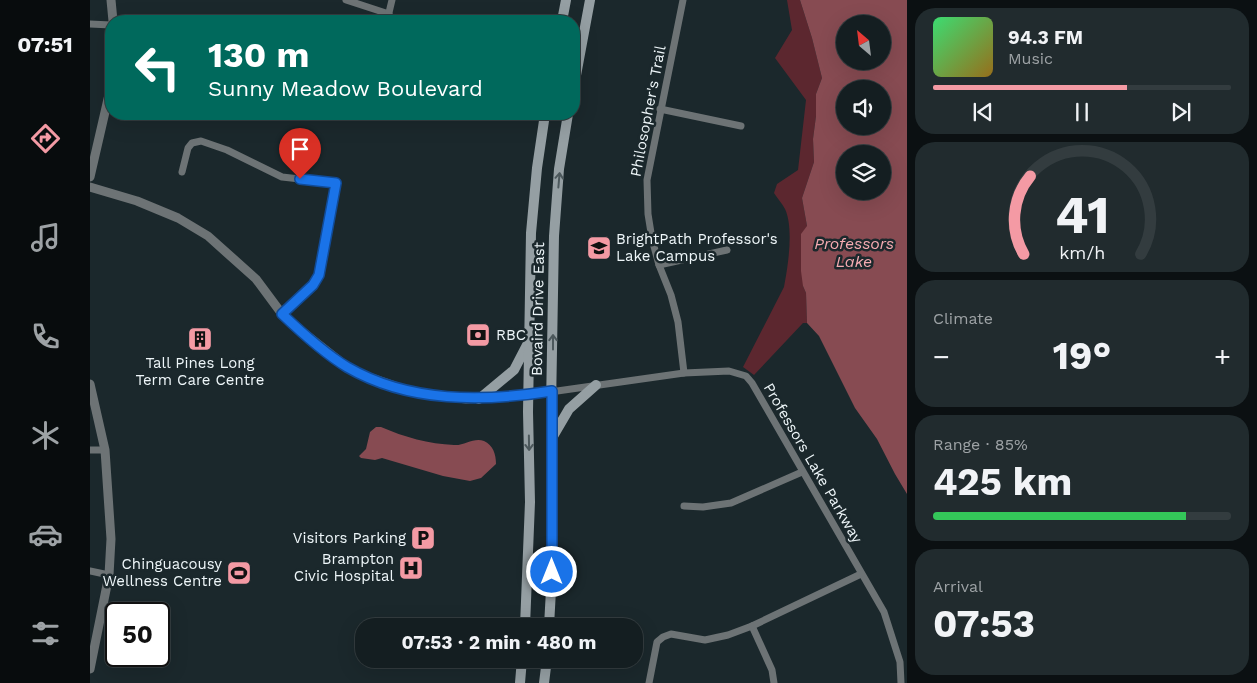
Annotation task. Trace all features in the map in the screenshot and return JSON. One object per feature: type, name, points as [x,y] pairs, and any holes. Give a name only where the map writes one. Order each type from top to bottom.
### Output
[{"type":"main road","points":[[563,15],[566,0]]},
{"type":"main road","points":[[580,54],[590,0]]},
{"type":"main road","name":"Bovaird Drive East","points":[[525,618],[530,502],[528,394],[531,233],[537,168],[544,120]]},
{"type":"main road","name":"Bovaird Drive East","points":[[549,618],[552,572],[554,236],[560,169],[567,120]]},
{"type":"main road","points":[[479,398],[514,370],[529,342]]},
{"type":"main road","points":[[552,439],[569,408],[596,385]]},
{"type":"main road","points":[[520,683],[521,668]]},
{"type":"main road","points":[[544,683],[546,668]]},
{"type":"street","points":[[111,0],[112,15]]},
{"type":"street","points":[[346,0],[381,15]]},
{"type":"street","points":[[389,15],[392,0]]},
{"type":"street","name":"Philosopher's Trail","points":[[683,0],[647,180],[648,214],[652,239],[678,322],[684,373]]},
{"type":"street","points":[[90,24],[105,25]]},
{"type":"street","points":[[660,109],[741,126]]},
{"type":"street","points":[[90,177],[105,112]]},
{"type":"street","points":[[182,172],[188,148],[192,142],[201,141],[227,150],[282,177],[336,183],[319,275],[313,285],[282,314]]},
{"type":"street","points":[[90,187],[137,201],[178,218],[208,236],[256,279],[282,314],[346,366],[366,376],[412,392],[466,399],[528,394]]},
{"type":"street","points":[[659,265],[727,250]]},
{"type":"street","name":"Professors Lake Parkway","points":[[528,394],[684,373],[730,371],[746,376],[752,383],[884,612],[900,662],[901,683]]},
{"type":"street","points":[[90,384],[105,450],[111,520],[109,575],[90,669]]},
{"type":"street","points":[[90,450],[105,450]]},
{"type":"street","points":[[684,506],[703,507],[731,503],[802,472]]},
{"type":"street","points":[[90,572],[109,575]]},
{"type":"street","points":[[649,683],[657,642],[663,637],[671,634],[705,640],[728,635],[752,626],[861,574]]},
{"type":"street","points":[[752,626],[772,670],[774,683]]},
{"type":"shaded area","points":[[787,0],[800,0],[822,78],[816,94],[813,139],[814,162],[802,198],[807,226],[803,286],[806,293],[807,323],[803,323],[754,375],[743,367],[784,287],[788,258],[790,236],[788,217],[784,207],[774,193],[777,184],[798,170],[806,100],[775,58],[792,30]]},
{"type":"water","name":"Professors Lake","points":[[800,0],[907,0],[907,494],[877,439],[855,408],[819,336],[807,323],[806,293],[801,271],[801,234],[807,226],[802,198],[814,162],[813,139],[816,94],[822,78]]},
{"type":"water","points":[[376,427],[426,442],[458,445],[476,440],[484,441],[493,450],[496,464],[481,478],[470,481],[443,476],[382,458],[375,460],[361,458],[359,456],[366,449],[370,432]]},
{"type":"place","name":"BrightPath Professor's Lake Campus","points":[[599,248]]},
{"type":"place","name":"RBC","points":[[478,335]]},
{"type":"place","name":"Tall Pines Long Term Care Centre","points":[[200,339]]},
{"type":"place","name":"Visitors Parking","points":[[423,538]]},
{"type":"place","name":"Brampton Civic Hospital","points":[[411,568]]},
{"type":"place","name":"Chinguacousy Wellness Centre","points":[[239,573]]},
{"type":"route","points":[[300,179],[336,183],[319,275],[304,295],[282,314],[294,325],[346,366],[396,388],[466,399],[552,391],[552,572]]}]
